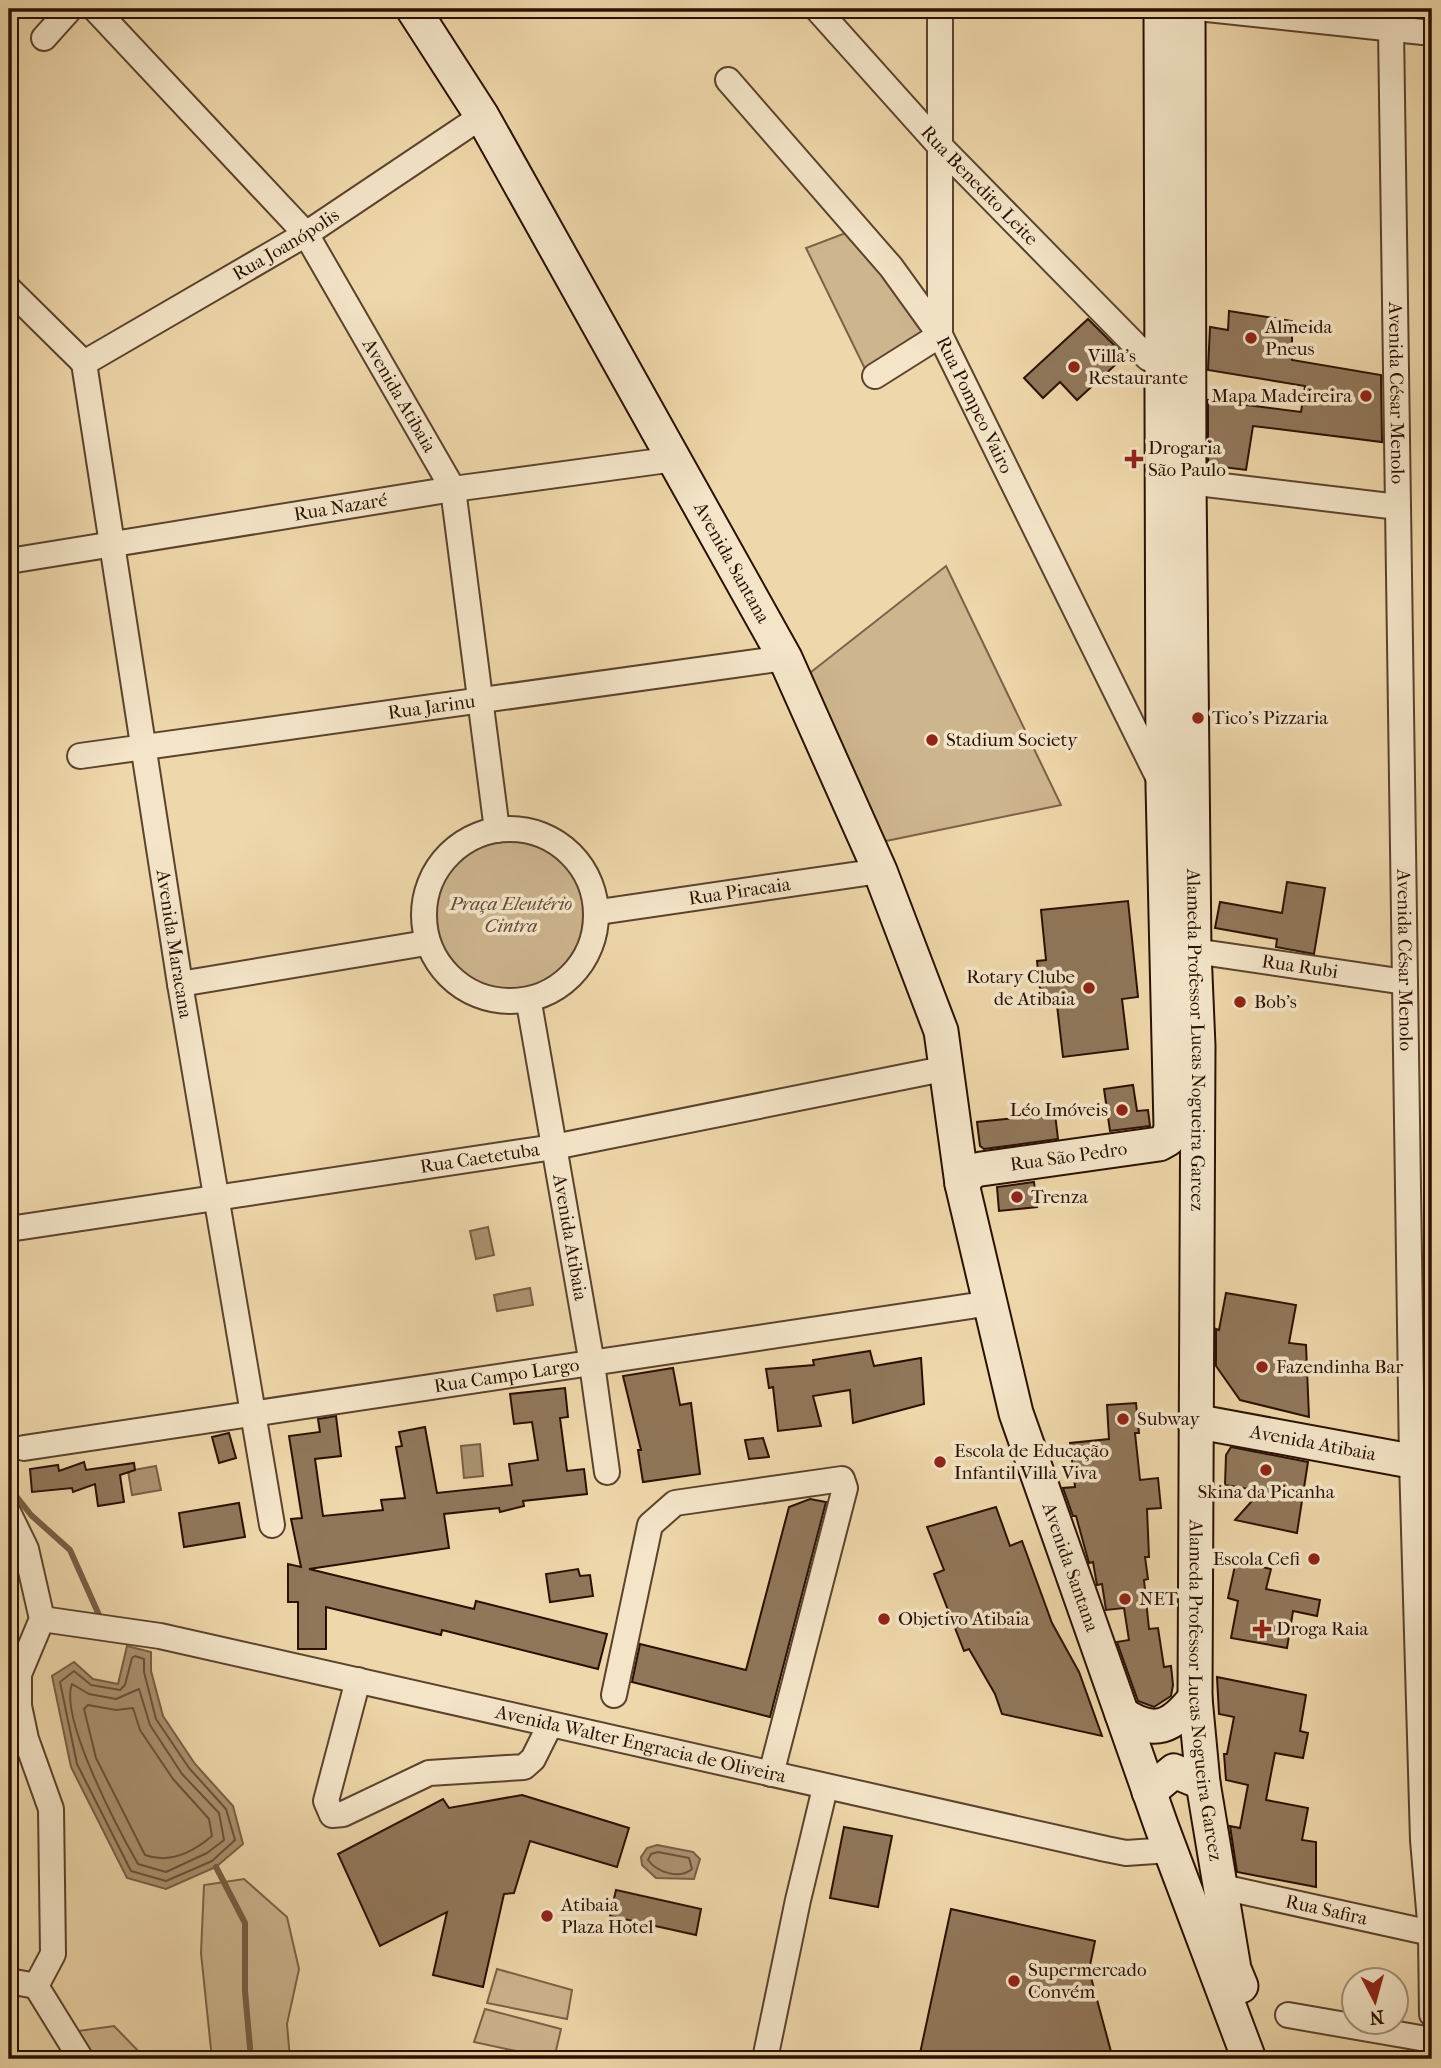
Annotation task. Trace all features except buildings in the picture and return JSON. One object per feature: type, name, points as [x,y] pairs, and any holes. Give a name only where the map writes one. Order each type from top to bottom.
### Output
[{"type":"main road","name":"Avenida Santana","points":[[413,9],[482,116],[785,658],[880,871],[929,993],[948,1068],[991,1303],[1030,1461],[1170,1850]]},
{"type":"main road","name":"Alameda Professor Lucas Nogueira Garcez","points":[[1159,1137],[1165,363],[1161,9]]},
{"type":"main road","name":"Alameda Professor Lucas Nogueira Garcez","points":[[1188,9],[1165,363],[1189,482],[1198,1176],[1195,1698],[1203,1783],[1234,1969],[1271,2059]]},
{"type":"main road","points":[[1163,786],[1195,821]]},
{"type":"main road","points":[[1159,1137],[1159,1149],[1198,1176]]},
{"type":"main road","name":"Rua São Pedro","points":[[968,1169],[1159,1137]]},
{"type":"main road","name":"Avenida Atibaia","points":[[1195,1420],[1422,1463]]},
{"type":"main road","points":[[1122,1714],[1148,1727],[1159,1726],[1173,1722],[1195,1698]]},
{"type":"main road","points":[[1149,1792],[1174,1771],[1203,1783]]},
{"type":"main road","points":[[1170,1850],[1249,2059]]},
{"type":"street","points":[[44,38],[70,9]]},
{"type":"street","name":"Avenida Atibaia","points":[[95,9],[306,234],[453,489],[497,830]]},
{"type":"street","name":"Rua Benedito Leite","points":[[817,9],[938,144],[1165,363]]},
{"type":"street","name":"Rua Pompeo Vairo","points":[[940,9],[940,335],[1163,786]]},
{"type":"street","points":[[1206,9],[1432,33]]},
{"type":"street","name":"Avenida César Menolo","points":[[1391,29],[1405,982],[1422,1463],[1432,2014]]},
{"type":"street","points":[[728,80],[891,267],[940,335],[875,376]]},
{"type":"street","name":"Rua Joanópolis","points":[[84,363],[306,234],[482,116]]},
{"type":"street","points":[[9,289],[84,363]]},
{"type":"street","name":"Avenida Maracana","points":[[84,363],[180,984],[272,1525]]},
{"type":"street","name":"Rua Nazaré","points":[[9,561],[453,489],[675,459]]},
{"type":"street","points":[[1189,482],[1398,507]]},
{"type":"street","name":"Rua Jarinu","points":[[80,756],[785,658]]},
{"type":"street","points":[[1115,692],[1127,700],[1138,700],[1148,695],[1163,677]]},
{"type":"street","points":[[497,830],[524,830],[550,838],[572,854],[588,876],[599,912],[588,954],[572,976],[529,1003],[496,1001],[471,992],[449,976],[426,943],[424,902],[433,876],[449,854],[471,838],[497,830]]},
{"type":"street","name":"Rua Piracaia","points":[[599,912],[880,871]]},
{"type":"street","points":[[180,984],[426,943]]},
{"type":"street","name":"Rua Rubi","points":[[1194,951],[1405,982]]},
{"type":"street","name":"Avenida Atibaia","points":[[529,1003],[592,1364],[607,1472]]},
{"type":"street","name":"Rua Caetetuba","points":[[9,1229],[218,1200],[554,1147],[948,1068]]},
{"type":"street","name":"Rua Campo Largo","points":[[24,1448],[252,1416],[805,1329],[991,1303]]},
{"type":"street","points":[[614,1695],[650,1525],[675,1503],[842,1479],[845,1488],[771,1773]]},
{"type":"street","points":[[9,1514],[26,1549],[42,1619],[19,1674],[19,1706],[26,1739],[51,1809],[53,1954],[36,1986]]},
{"type":"street","name":"Avenida Walter Engracia de Oliveira","points":[[42,1619],[111,1628],[358,1680],[771,1773],[825,1788],[1106,1849],[1126,1853],[1170,1850]]},
{"type":"street","points":[[358,1680],[326,1801],[332,1815],[343,1814],[429,1773],[524,1767],[533,1759],[550,1725]]},
{"type":"street","points":[[765,2059],[825,1788]]},
{"type":"street","name":"Rua Safira","points":[[1222,1887],[1431,1933]]},
{"type":"street","points":[[9,1980],[36,1986],[81,2059]]},
{"type":"street","points":[[1288,2015],[1432,2040]]},
{"type":"green space","points":[[851,231],[928,332],[868,375],[806,248]]},
{"type":"green space","name":"Stadium Society","points":[[946,566],[1061,805],[881,842],[806,676]]},
{"type":"green space","name":"Praça Eleutério Cintra","points":[[510,829],[543,835],[571,854],[590,882],[596,915],[590,948],[571,976],[543,995],[510,1001],[477,995],[449,976],[430,948],[424,915],[430,882],[449,854],[477,835]]},
{"type":"green space","points":[[244,1879],[287,1917],[299,1969],[287,2024],[290,2059],[212,2059],[201,1953],[204,1885]]},
{"type":"green space","points":[[497,1969],[572,1990],[567,2019],[487,2003]]},
{"type":"green space","points":[[485,2009],[561,2029],[554,2059],[474,2042]]},
{"type":"green space","points":[[114,2026],[146,2059],[88,2059],[71,2032]]},
{"type":"water","points":[[488,1227],[494,1255],[476,1259],[470,1231]]},
{"type":"water","points":[[530,1288],[533,1305],[497,1311],[494,1295]]},
{"type":"water","points":[[480,1444],[483,1476],[464,1478],[461,1446]]},
{"type":"water","points":[[156,1466],[161,1490],[132,1495],[128,1471]]},
{"type":"water","points":[[127,1646],[151,1652],[151,1671],[163,1716],[195,1764],[233,1806],[243,1844],[216,1867],[166,1889],[127,1878],[71,1767],[52,1676],[74,1662],[93,1679],[118,1684]]},
{"type":"water","points":[[657,1845],[693,1852],[700,1859],[694,1879],[656,1878],[642,1865],[641,1857],[647,1848]]},
{"type":"waterway","points":[[9,1487],[31,1515],[70,1550],[99,1615]]},
{"type":"waterway","points":[[216,1867],[245,1923],[245,1991],[251,2059]]},
{"type":"place","name":"Almeida Pneus","points":[[1251,338]]},
{"type":"place","name":"Villa's Restaurante","points":[[1074,367]]},
{"type":"place","name":"Mapa Madeireira","points":[[1366,396]]},
{"type":"place","name":"Drogaria São Paulo","points":[[1134,459]]},
{"type":"place","name":"Tico's Pizzaria","points":[[1198,718]]},
{"type":"place","name":"Stadium Society","points":[[932,740]]},
{"type":"place","name":"Rotary Clube de Atibaia","points":[[1089,988]]},
{"type":"place","name":"Bob's","points":[[1240,1002]]},
{"type":"place","name":"Léo Imóveis","points":[[1122,1110]]},
{"type":"place","name":"Trenza","points":[[1017,1197]]},
{"type":"place","name":"Fazendinha Bar","points":[[1262,1367]]},
{"type":"place","name":"Subway","points":[[1123,1419]]},
{"type":"place","name":"Escola de Educação Infantil Villa Viva","points":[[940,1462]]},
{"type":"place","name":"Skina da Picanha","points":[[1266,1470]]},
{"type":"place","name":"Escola Cefi","points":[[1314,1559]]},
{"type":"place","name":"NET","points":[[1125,1599]]},
{"type":"place","name":"Objetivo Atibaia","points":[[884,1619]]},
{"type":"place","name":"Droga Raia","points":[[1262,1629]]},
{"type":"place","name":"Atibaia Plaza Hotel","points":[[547,1916]]},
{"type":"place","name":"Supermercado Convém","points":[[1014,1981]]}]
